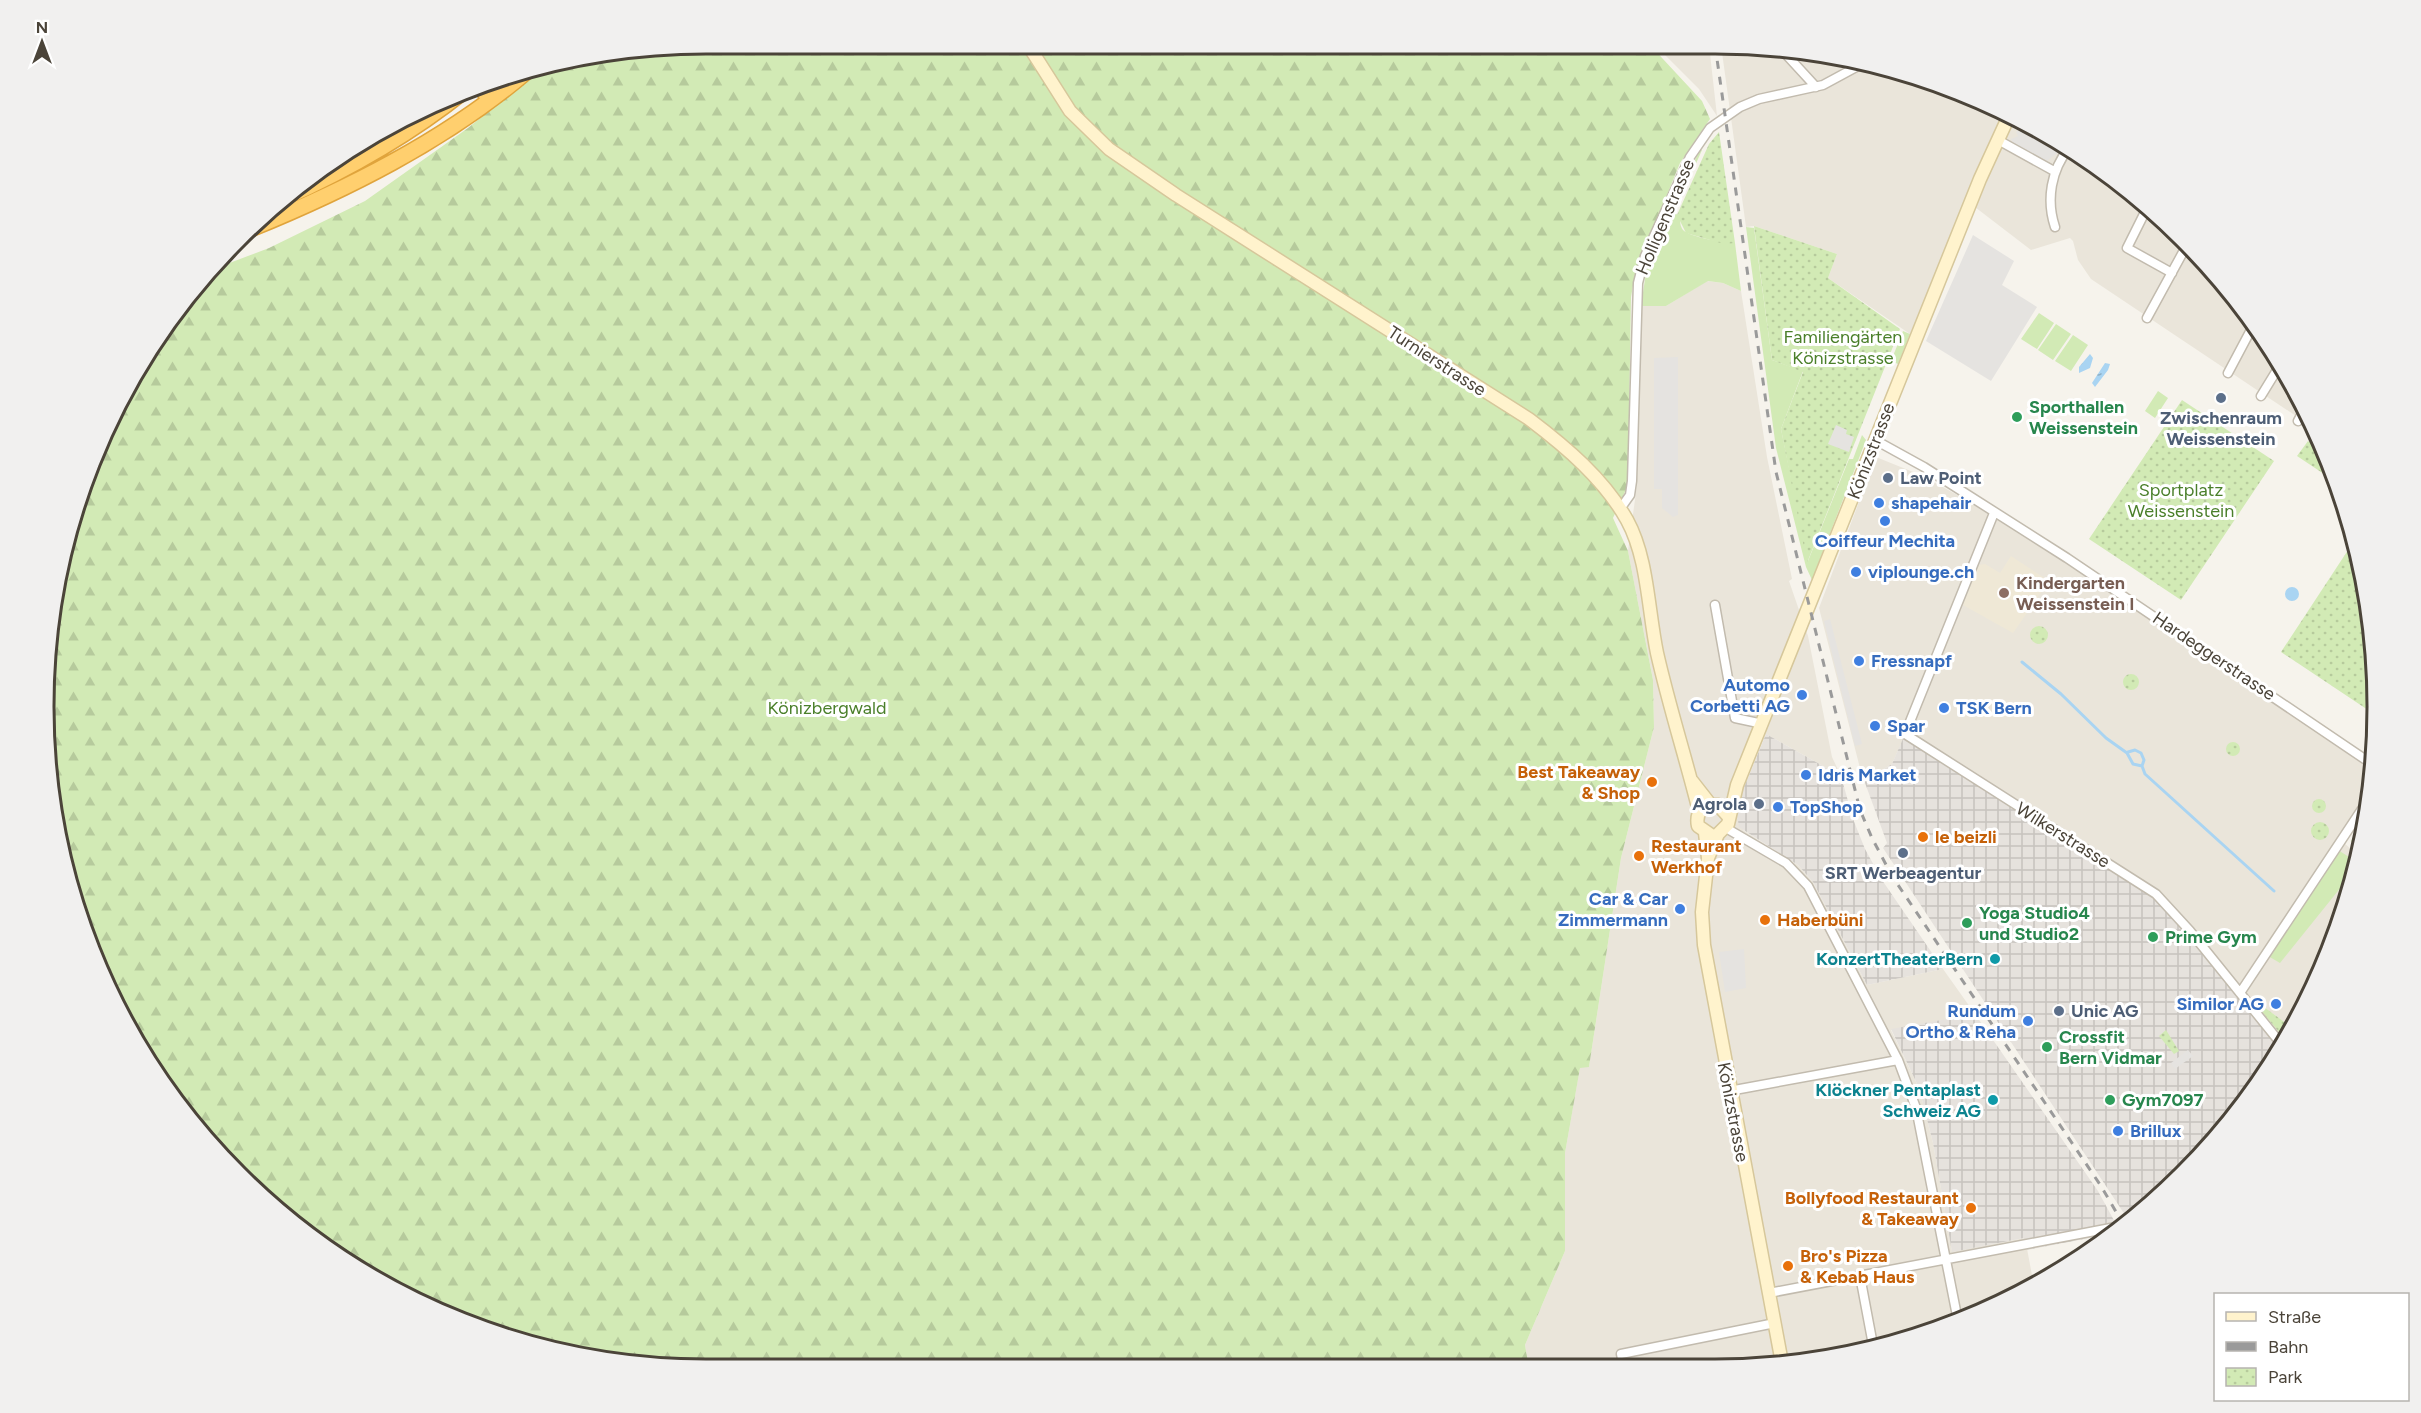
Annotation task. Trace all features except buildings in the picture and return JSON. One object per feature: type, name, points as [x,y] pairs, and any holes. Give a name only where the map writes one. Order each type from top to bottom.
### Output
[{"type":"highway","points":[[274,218],[380,167],[484,106],[510,85]]},
{"type":"highway","points":[[380,167],[451,120],[481,95]]},
{"type":"highway","points":[[323,179],[397,139],[428,117]]},
{"type":"main road","name":"Turnierstrasse","points":[[1034,54],[1070,111],[1109,149],[1176,195],[1529,419],[1580,462],[1620,509],[1637,546],[1658,654],[1699,812]]},
{"type":"main road","name":"Könizstrasse","points":[[1781,1355],[1729,1091],[1703,936],[1708,858],[1875,440],[2006,123]]},
{"type":"main road","name":"Turnierstrasse","points":[[1692,781],[1714,804]]},
{"type":"main road","name":"Könizstrasse","points":[[1719,828],[1697,821],[1699,812],[1714,804],[1737,785]]},
{"type":"main road","points":[[1714,804],[1719,828]]},
{"type":"street","points":[[1790,59],[1816,87]]},
{"type":"street","name":"Holligenstrasse","points":[[1620,509],[1630,495],[1632,481],[1635,316],[1640,273],[1685,166],[1710,128],[1740,107],[1759,99],[1816,87],[1837,79],[1853,69]]},
{"type":"street","points":[[1998,140],[2054,171]]},
{"type":"street","points":[[2055,226],[2051,213],[2054,171],[2064,155]]},
{"type":"street","points":[[2144,215],[2127,248],[2172,273]]},
{"type":"street","points":[[2147,318],[2183,252]]},
{"type":"street","points":[[2228,373],[2249,333]]},
{"type":"street","points":[[2261,396],[2275,372]]},
{"type":"street","name":"Hardeggerstrasse","points":[[1875,440],[1924,467],[2150,613],[2365,759]]},
{"type":"street","name":"Wilkerstrasse","points":[[1994,513],[1905,734],[2154,892],[2170,907],[2207,951],[2277,1038]]},
{"type":"street","points":[[1716,605],[1735,718],[1763,724]]},
{"type":"street","points":[[2240,993],[2357,817]]},
{"type":"street","points":[[1719,828],[1786,863],[1808,886],[1898,1060],[1922,1129],[1957,1312]]},
{"type":"street","points":[[2207,951],[2210,941]]},
{"type":"street","points":[[1729,1091],[1898,1060]]},
{"type":"street","points":[[1769,1293],[2105,1229]]},
{"type":"street","points":[[1860,1276],[1872,1339]]},
{"type":"street","points":[[1622,1359],[1621,1354],[1775,1323]]},
{"type":"shaded area","points":[[1664,54],[1710,54],[1717,116],[1699,89]]},
{"type":"shaded area","points":[[1722,54],[1800,60],[1883,76],[1964,104],[2004,122],[1910,334],[1828,278],[1837,254],[1754,226],[1746,227]]},
{"type":"shaded area","points":[[2007,123],[2077,164],[2145,216],[2205,276],[2257,344],[2280,380],[2300,419],[2091,279],[2078,260],[2070,238],[2031,250],[1971,204]]},
{"type":"shaded area","points":[[2019,130],[2058,152],[2047,161],[2013,143],[2011,139],[2018,136],[2016,132]]},
{"type":"shaded area","points":[[1973,235],[2014,261],[2002,285],[2037,307],[1991,381],[1926,341]]},
{"type":"shaded area","points":[[1707,281],[1723,283],[1741,291],[1767,457],[1792,579],[1789,581],[1808,636],[1832,757],[1841,776],[1766,734],[1748,776],[1743,830],[1798,865],[1813,882],[1867,985],[1943,969],[1975,1014],[1891,1030],[1919,1088],[1933,1143],[1952,1251],[2025,1238],[2032,1277],[2003,1292],[1924,1324],[1883,1337],[1800,1353],[1757,1358],[1714,1359],[1527,1359],[1525,1345],[1565,1251],[1565,1153],[1580,1067],[1589,1067],[1621,858],[1654,727],[1653,680],[1628,551],[1637,485],[1641,306],[1666,306]]},
{"type":"shaded area","points":[[1678,357],[1678,515],[1673,517],[1662,508],[1662,489],[1654,489],[1654,358]]},
{"type":"shaded area","points":[[1836,425],[1847,430],[1846,434],[1854,437],[1849,452],[1828,444]]},
{"type":"shaded area","points":[[1876,457],[1923,476],[2020,530],[2365,759],[2356,821],[2344,843],[2351,849],[2345,875],[2317,956],[2285,1023],[2261,1005],[2259,1006],[2280,1033],[2274,1042],[2168,910],[1905,735],[1892,764],[1882,770],[1861,772],[1819,608]]},
{"type":"shaded area","name":"Kindergarten Weissenstein I","points":[[2011,556],[2049,581],[2013,633],[1963,605],[1979,565],[1985,564],[2000,573]]},
{"type":"shaded area","points":[[1830,619],[1862,744],[1855,746],[1824,621]]},
{"type":"shaded area","points":[[1766,734],[1841,776],[1853,819],[1865,849],[1882,880],[1943,969],[1867,985],[1813,882],[1798,865],[1739,827],[1736,807]]},
{"type":"shaded area","points":[[1905,734],[2154,897],[2168,910],[2274,1042],[2232,1104],[2205,1137],[2176,1168],[2124,1214],[1883,848],[1887,843],[1861,772],[1882,770],[1892,764]]},
{"type":"shaded area","points":[[1744,949],[1746,988],[1725,992],[1719,952]]},
{"type":"shaded area","points":[[1975,1014],[2098,1191],[2115,1222],[2094,1237],[2027,1250],[2024,1238],[1952,1252],[1933,1143],[1919,1088],[1891,1029]]},
{"type":"shaded area","points":[[2188,1050],[2193,1056],[2175,1069],[2171,1063]]},
{"type":"green space","name":"Könizbergwald","points":[[706,54],[1658,54],[1702,101],[1710,119],[1680,163],[1635,274],[1631,297],[1628,485],[1613,518],[1628,551],[1653,680],[1654,727],[1621,858],[1589,1067],[1580,1068],[1565,1153],[1565,1251],[1525,1345],[1527,1359],[706,1359],[664,1358],[579,1346],[538,1337],[497,1324],[418,1292],[380,1272],[309,1224],[276,1197],[216,1137],[189,1104],[141,1033],[104,956],[76,875],[60,792],[55,749],[54,706],[55,664],[60,621],[76,538],[104,457],[141,380],[189,309],[227,264],[269,248],[365,201],[468,128],[528,79],[538,76],[621,60],[664,55]]},
{"type":"green space","points":[[1719,132],[1735,243],[1724,244],[1686,233],[1677,215],[1709,144]]},
{"type":"green space","points":[[1700,149],[1702,150],[1674,213],[1680,216],[1681,227],[1687,233],[1735,243],[1741,291],[1723,283],[1708,281],[1666,306],[1641,306],[1647,266]]},
{"type":"green space","name":"Familiengärten Könizstrasse","points":[[1754,226],[1837,254],[1828,278],[1900,329],[1807,563],[1781,429],[1803,372],[1772,360]]},
{"type":"green space","points":[[1746,227],[1754,228],[1772,360],[1803,371],[1781,429],[1808,561],[1849,459],[1853,459],[1862,435],[1866,440],[1812,580],[1806,567],[1776,448]]},
{"type":"green space","points":[[2039,313],[2054,323],[2037,349],[2021,339]]},
{"type":"green space","points":[[2056,324],[2071,334],[2053,360],[2038,350]]},
{"type":"green space","points":[[1903,331],[1910,334],[1898,364],[1891,361]]},
{"type":"green space","points":[[2073,335],[2088,345],[2071,371],[2055,361]]},
{"type":"green space","points":[[2158,391],[2168,398],[2155,418],[2145,411]]},
{"type":"green space","name":"Sportplatz Weissenstein","points":[[2182,400],[2274,461],[2181,600],[2089,539]]},
{"type":"green space","points":[[2308,441],[2323,473],[2297,456]]},
{"type":"green space","points":[[2348,551],[2361,621],[2366,664],[2367,709],[2281,652]]},
{"type":"green space","points":[[2039,626],[2045,629],[2048,635],[2045,641],[2039,644],[2033,641],[2030,635],[2033,629]]},
{"type":"green space","points":[[2131,674],[2139,682],[2131,690],[2123,682]]},
{"type":"green space","points":[[2230,742],[2236,742],[2240,749],[2236,756],[2230,756],[2226,752],[2226,746]]},
{"type":"green space","points":[[2316,799],[2322,799],[2326,806],[2322,813],[2316,813],[2312,809],[2312,803]]},
{"type":"green space","points":[[2320,822],[2326,825],[2329,831],[2326,837],[2320,840],[2314,837],[2311,831],[2314,825]]},
{"type":"green space","points":[[2338,850],[2349,857],[2341,887],[2280,963],[2268,956]]},
{"type":"green space","points":[[2260,1004],[2285,1023],[2280,1033],[2258,1007]]},
{"type":"green space","points":[[2166,1030],[2179,1051],[2174,1054],[2159,1036]]},
{"type":"water","points":[[2090,354],[2093,358],[2090,368],[2079,373],[2079,367]]},
{"type":"water","points":[[2105,363],[2110,364],[2108,370],[2095,387],[2092,383]]},
{"type":"water","points":[[2289,587],[2295,587],[2299,594],[2295,601],[2289,601],[2285,597],[2285,591]]},
{"type":"waterway","points":[[2022,662],[2061,694],[2106,738],[2127,753],[2133,764],[2142,766],[2145,774],[2274,891]]},
{"type":"waterway","points":[[2128,752],[2135,750],[2141,753],[2144,760],[2142,766]]},
{"type":"railway","points":[[1716,54],[1776,472],[1860,810],[1892,876],[2101,1186],[2120,1218]]},
{"type":"place","name":"Zwischenraum Weissenstein","points":[[2221,398]]},
{"type":"place","name":"Sporthallen Weissenstein","points":[[2017,417]]},
{"type":"place","name":"Law Point","points":[[1888,478]]},
{"type":"place","name":"shapehair","points":[[1879,503]]},
{"type":"place","name":"Coiffeur Mechita","points":[[1885,521]]},
{"type":"place","name":"viplounge.ch","points":[[1856,572]]},
{"type":"place","name":"Kindergarten Weissenstein I","points":[[2004,593]]},
{"type":"place","name":"Fressnapf","points":[[1859,661]]},
{"type":"place","name":"Automo Corbetti AG","points":[[1802,695]]},
{"type":"place","name":"TSK Bern","points":[[1944,708]]},
{"type":"place","name":"Spar","points":[[1875,726]]},
{"type":"place","name":"Idris Market","points":[[1806,775]]},
{"type":"place","name":"Best Takeaway & Shop","points":[[1652,782]]},
{"type":"place","name":"Agrola","points":[[1759,804]]},
{"type":"place","name":"TopShop","points":[[1778,807]]},
{"type":"place","name":"le beizli","points":[[1923,837]]},
{"type":"place","name":"SRT Werbeagentur","points":[[1903,853]]},
{"type":"place","name":"Restaurant Werkhof","points":[[1639,856]]},
{"type":"place","name":"Car & Car Zimmermann","points":[[1680,909]]},
{"type":"place","name":"Haberbüni","points":[[1765,920]]},
{"type":"place","name":"Yoga Studio4 und Studio2","points":[[1967,923]]},
{"type":"place","name":"Prime Gym","points":[[2153,937]]},
{"type":"place","name":"KonzertTheaterBern","points":[[1995,959]]},
{"type":"place","name":"Similor AG","points":[[2276,1004]]},
{"type":"place","name":"Unic AG","points":[[2059,1011]]},
{"type":"place","name":"Rundum Ortho & Reha","points":[[2028,1021]]},
{"type":"place","name":"Crossfit Bern Vidmar","points":[[2047,1047]]},
{"type":"place","name":"Klöckner Pentaplast Schweiz AG","points":[[1993,1100]]},
{"type":"place","name":"Gym7097","points":[[2110,1100]]},
{"type":"place","name":"Brillux","points":[[2118,1131]]},
{"type":"place","name":"Bollyfood Restaurant & Takeaway","points":[[1971,1208]]},
{"type":"place","name":"Bro's Pizza & Kebab Haus","points":[[1788,1266]]}]
